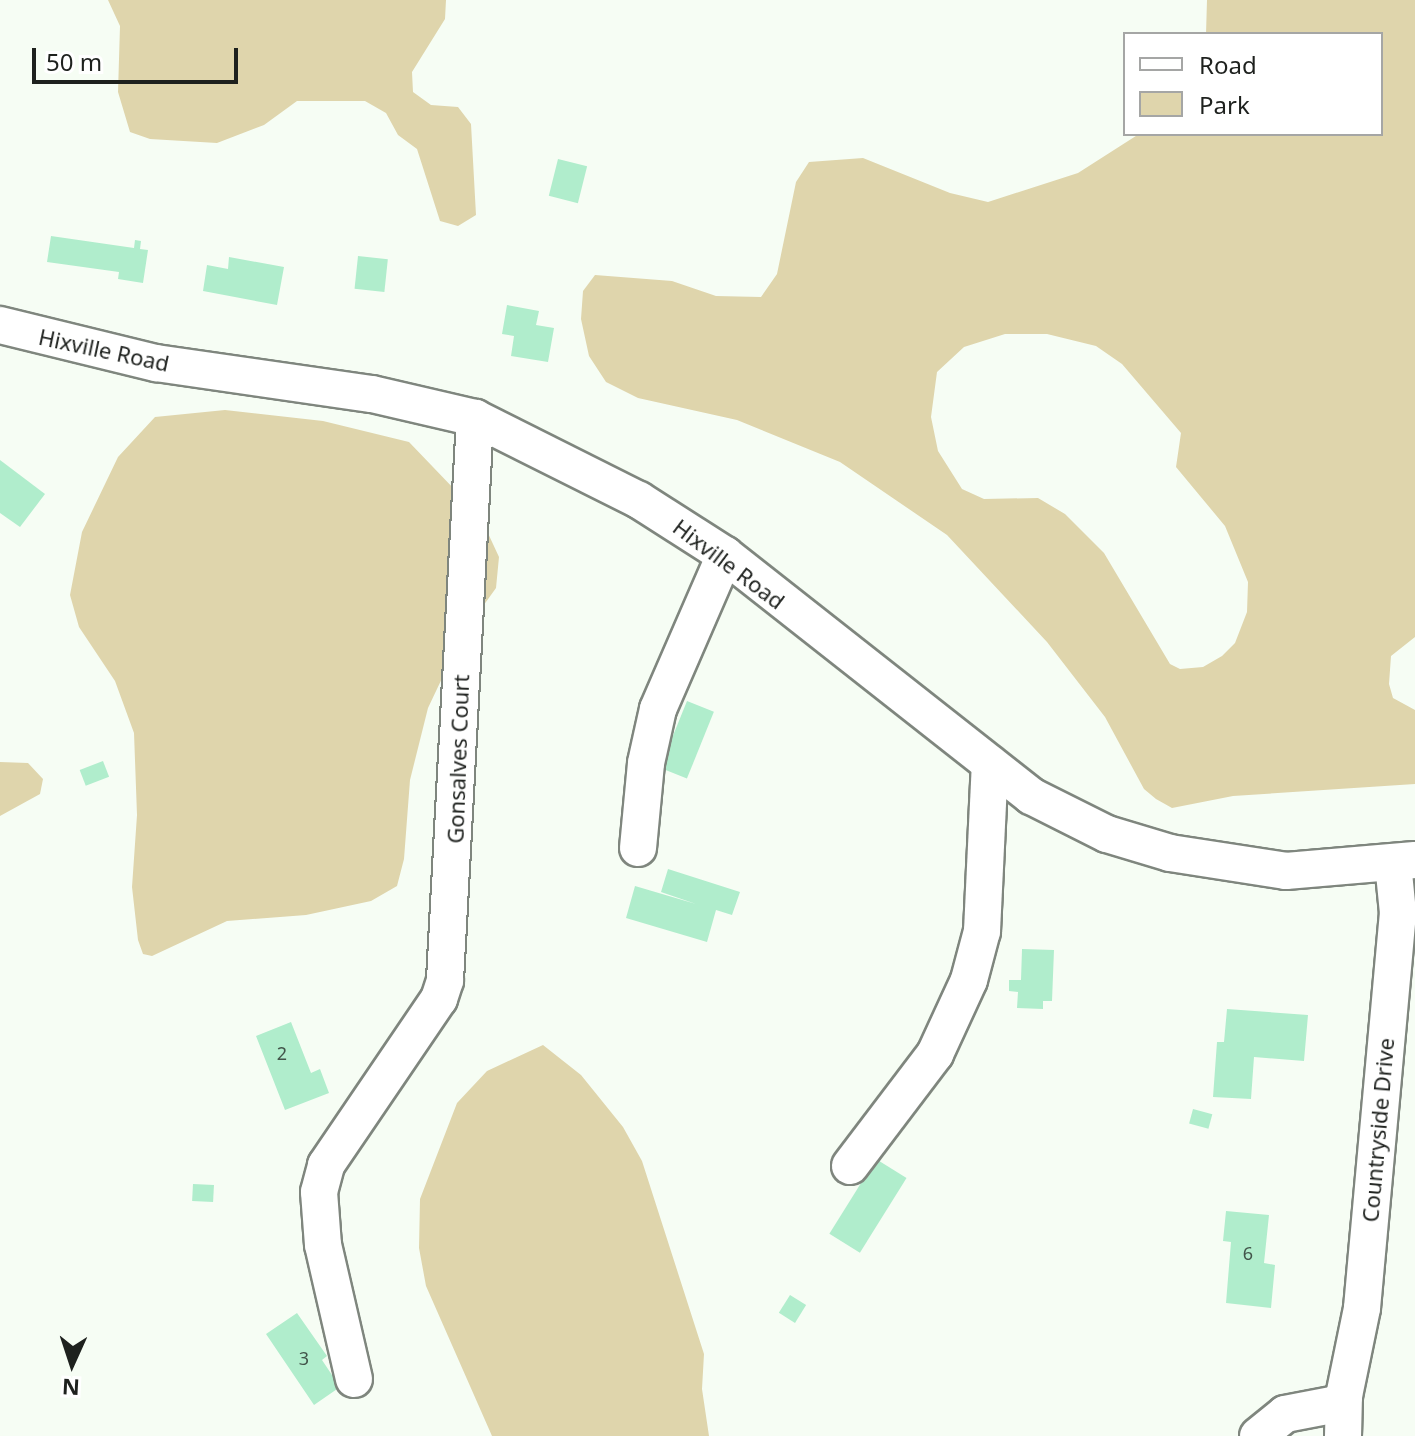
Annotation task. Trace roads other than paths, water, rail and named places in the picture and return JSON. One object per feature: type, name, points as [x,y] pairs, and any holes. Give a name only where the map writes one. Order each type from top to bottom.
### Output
[{"type":"street","name":"Hixville Road","points":[[0,325],[142,361],[372,394],[475,418],[639,500],[725,555],[1031,796],[1107,834],[1170,853],[1286,871],[1404,861]]},
{"type":"street","name":"Gonsalves Court","points":[[354,1379],[323,1245],[319,1192],[326,1165],[439,999],[445,980],[475,418]]},
{"type":"street","points":[[638,848],[646,763],[658,709],[725,555]]},
{"type":"street","points":[[850,1166],[935,1054],[969,980],[982,931],[990,764]]},
{"type":"street","name":"Countryside Drive","points":[[1343,1436],[1344,1396],[1362,1308],[1404,861]]},
{"type":"street","points":[[1258,1436],[1285,1414],[1337,1404],[1344,1396]]}]
